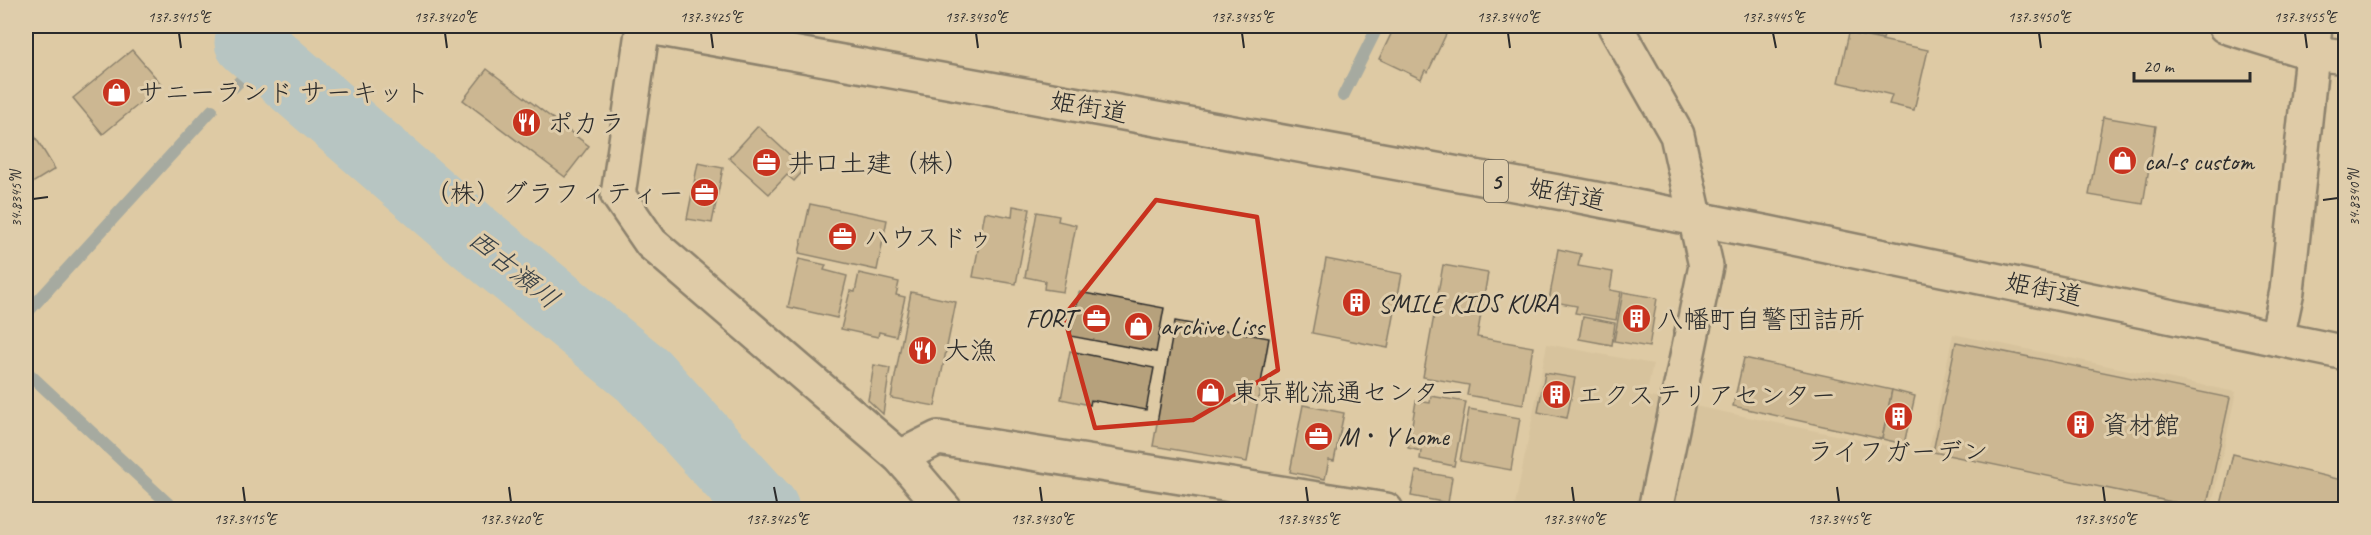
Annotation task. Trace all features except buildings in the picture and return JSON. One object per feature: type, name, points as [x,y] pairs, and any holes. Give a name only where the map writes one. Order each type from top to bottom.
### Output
[{"type":"street","name":"姫街道","points":[[643,26],[1695,218],[2346,353]]},
{"type":"street","points":[[643,26],[618,195],[651,243],[900,457],[945,510]]},
{"type":"street","points":[[1615,26],[1677,135],[1706,266],[1655,510]]},
{"type":"street","points":[[2225,26],[2314,39],[2346,57]]},
{"type":"street","points":[[2277,338],[2288,291],[2314,39]]},
{"type":"street","points":[[900,457],[938,438],[1386,510]]},
{"type":"highlighted area","points":[[1156,200],[1257,217],[1278,370],[1193,420],[1095,428],[1064,316]]},
{"type":"shaded area","points":[[1953,334],[2236,392],[2211,509],[1514,510],[1547,344],[1653,364],[1646,396],[1928,454]]},
{"type":"waterway","points":[[1343,96],[1378,26]]},
{"type":"waterway","name":"西古瀬川","points":[[249,42],[474,237],[643,375],[765,510]]},
{"type":"waterway","points":[[234,87],[264,55]]},
{"type":"waterway","points":[[26,314],[212,110]]},
{"type":"waterway","points":[[26,371],[175,510]]},
{"type":"place","name":"サニーランド サーキット","points":[[117,92]]},
{"type":"place","name":"ポカラ","points":[[526,123]]},
{"type":"place","name":"cal-s custom","points":[[2123,161]]},
{"type":"place","name":"井口土建（株）","points":[[767,163]]},
{"type":"place","name":"（株）グラフィティー","points":[[705,193]]},
{"type":"place","name":"ハウスドゥ","points":[[843,237]]},
{"type":"place","name":"SMILE KIDS KURA","points":[[1357,303]]},
{"type":"place","name":"FORT","points":[[1096,318]]},
{"type":"place","name":"八幡町自警団詰所","points":[[1636,319]]},
{"type":"place","name":"archive Liss","points":[[1139,326]]},
{"type":"place","name":"大漁","points":[[923,350]]},
{"type":"place","name":"東京靴流通センター","points":[[1211,392]]},
{"type":"place","name":"エクステリアセンター","points":[[1556,395]]},
{"type":"place","name":"ライフガーデン","points":[[1898,417]]},
{"type":"place","name":"資材館","points":[[2081,425]]},
{"type":"place","name":"M・Y home","points":[[1318,436]]}]
